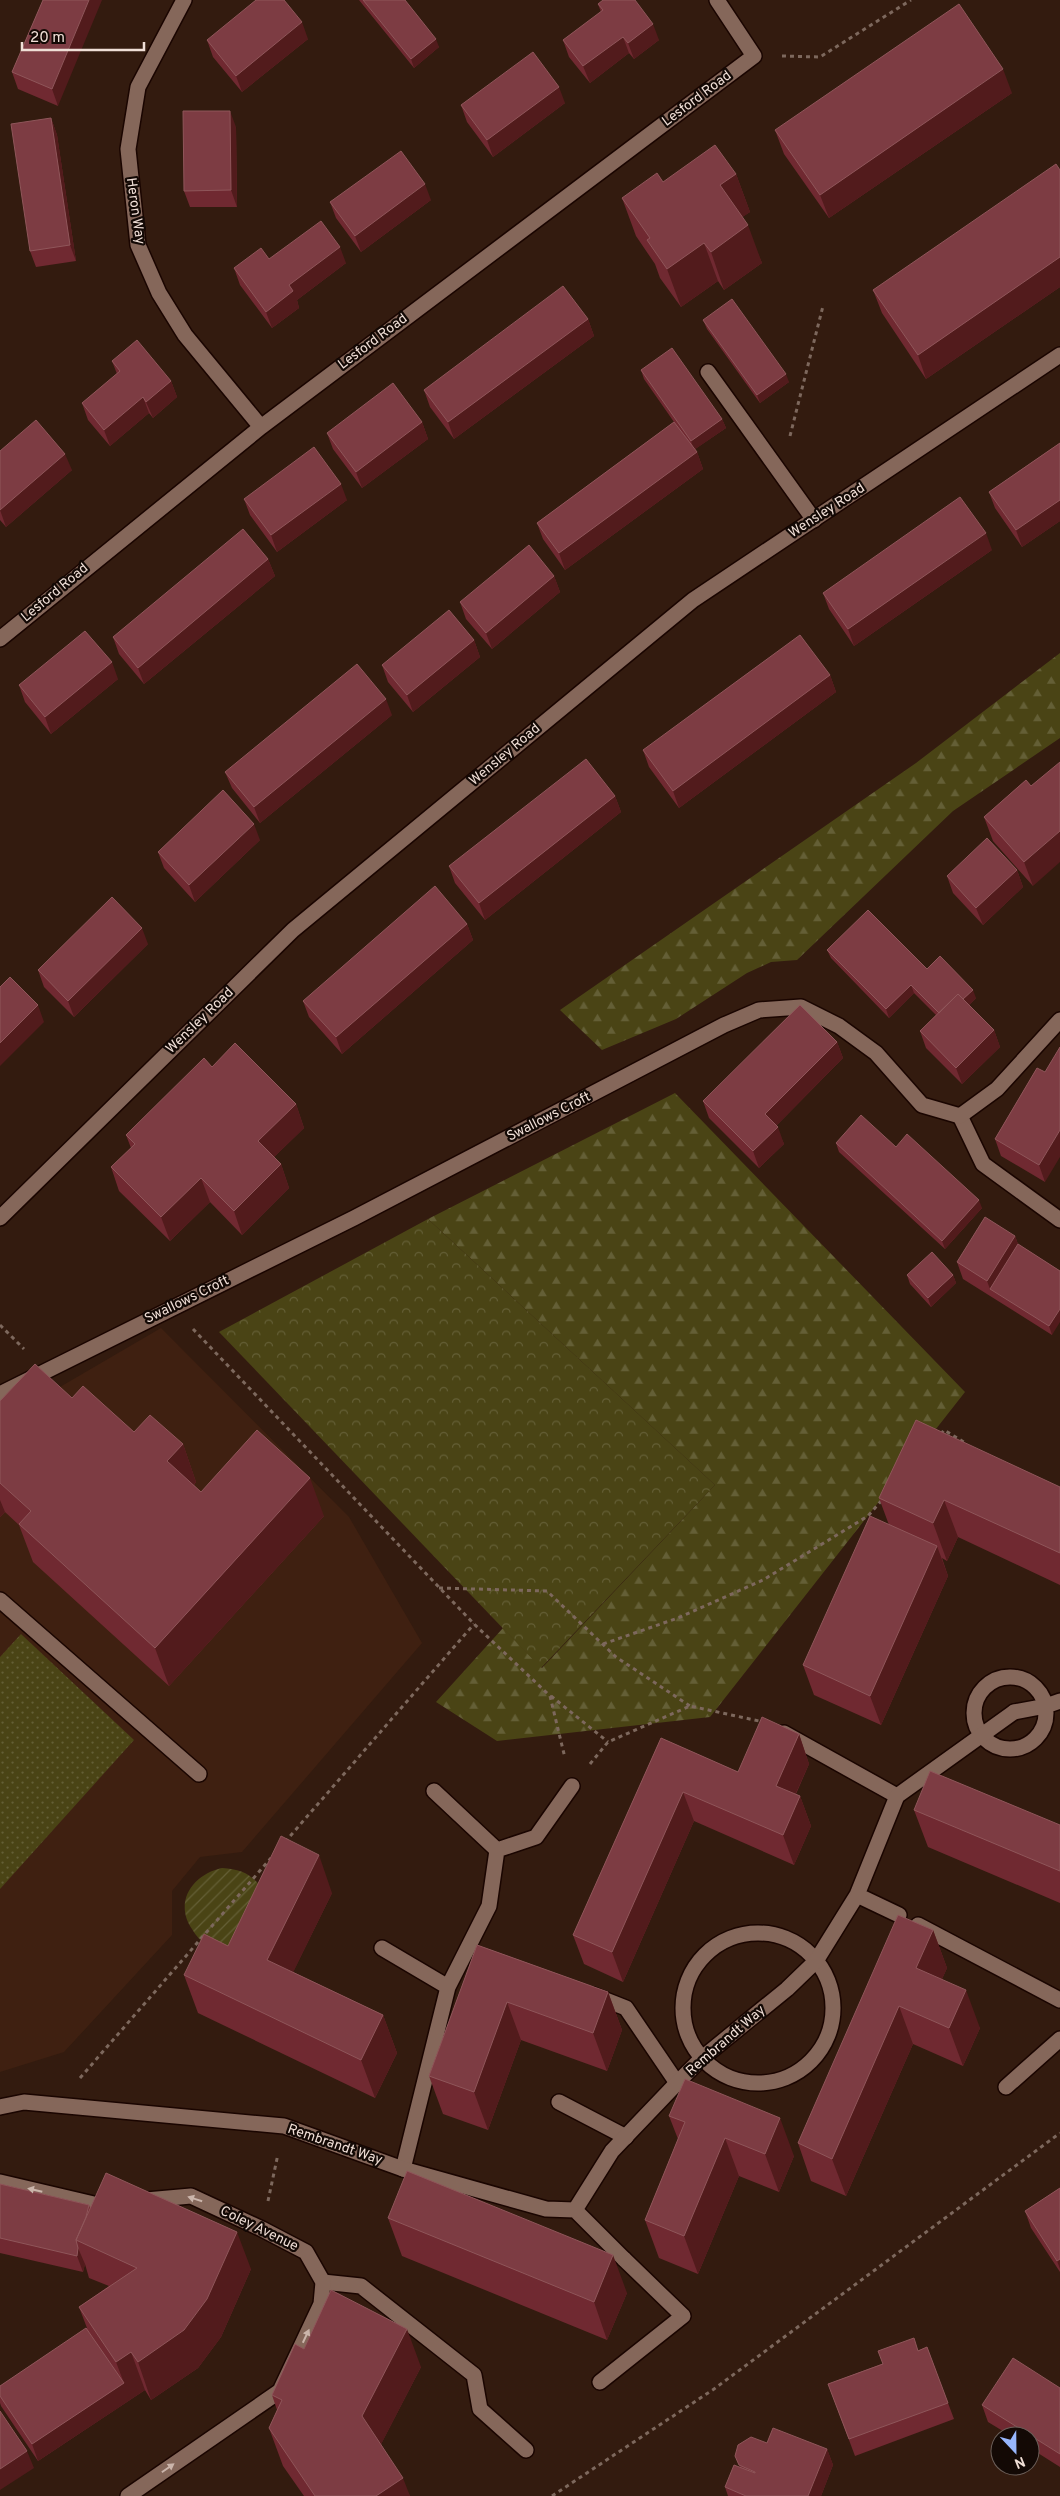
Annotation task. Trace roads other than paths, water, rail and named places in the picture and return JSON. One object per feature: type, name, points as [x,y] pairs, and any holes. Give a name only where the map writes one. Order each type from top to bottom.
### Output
[{"type":"street","name":"Heron Way","points":[[184,0],[138,87],[128,149],[138,245],[159,293],[185,335],[261,427]]},
{"type":"street","name":"Lesford Road","points":[[0,639],[261,427],[754,56],[717,0]]},
{"type":"street","name":"Wensley Road","points":[[0,1218],[293,930],[693,600],[1060,354]]},
{"type":"street","points":[[708,372],[814,520]]},
{"type":"street","name":"Swallows Croft","points":[[0,1394],[354,1218],[724,1025],[759,1010],[801,1007],[839,1026],[876,1053],[922,1105],[960,1116]]},
{"type":"street","points":[[1060,1020],[997,1089],[960,1116],[983,1164],[1060,1220]]},
{"type":"street","points":[[0,1600],[199,1774]]},
{"type":"street","points":[[1004,1677],[1017,1677],[1028,1681],[1053,1704],[1040,1734],[1031,1743],[1020,1748],[1008,1749],[996,1746],[981,1734],[974,1720],[974,1708],[984,1687],[994,1680],[1004,1677]]},
{"type":"street","points":[[765,1722],[897,1796],[1014,1712],[1053,1704]]},
{"type":"street","points":[[496,1850],[536,1837],[572,1786]]},
{"type":"street","points":[[434,1791],[496,1850]]},
{"type":"street","name":"Rembrandt Way","points":[[0,2108],[24,2102],[284,2126],[403,2168],[546,2210],[575,2210],[612,2150],[701,2059],[787,1989],[816,1961],[857,1895],[897,1796]]},
{"type":"street","points":[[403,2168],[448,1987],[488,1906],[496,1850]]},
{"type":"street","points":[[857,1895],[899,1915],[1060,2000]]},
{"type":"street","points":[[756,1932],[781,1936],[804,1948],[822,1968],[832,1992],[833,2018],[825,2043],[809,2064],[790,2078],[766,2084],[742,2083],[720,2074],[701,2059],[688,2039],[682,2016],[682,2008],[683,1992],[692,1970],[707,1951],[729,1938],[756,1932]]},
{"type":"street","points":[[382,1948],[448,1987]]},
{"type":"street","points":[[580,1989],[626,2008],[677,2083]]},
{"type":"street","points":[[1006,2088],[1060,2039]]},
{"type":"street","points":[[559,2102],[626,2137]]},
{"type":"street","name":"Coley Avenue","points":[[0,2182],[98,2204],[191,2196],[306,2252],[323,2282]]},
{"type":"street","points":[[575,2210],[683,2316],[600,2382]]},
{"type":"street","points":[[128,2496],[280,2391],[321,2304],[323,2282],[361,2286],[474,2375],[480,2409],[526,2450]]}]
